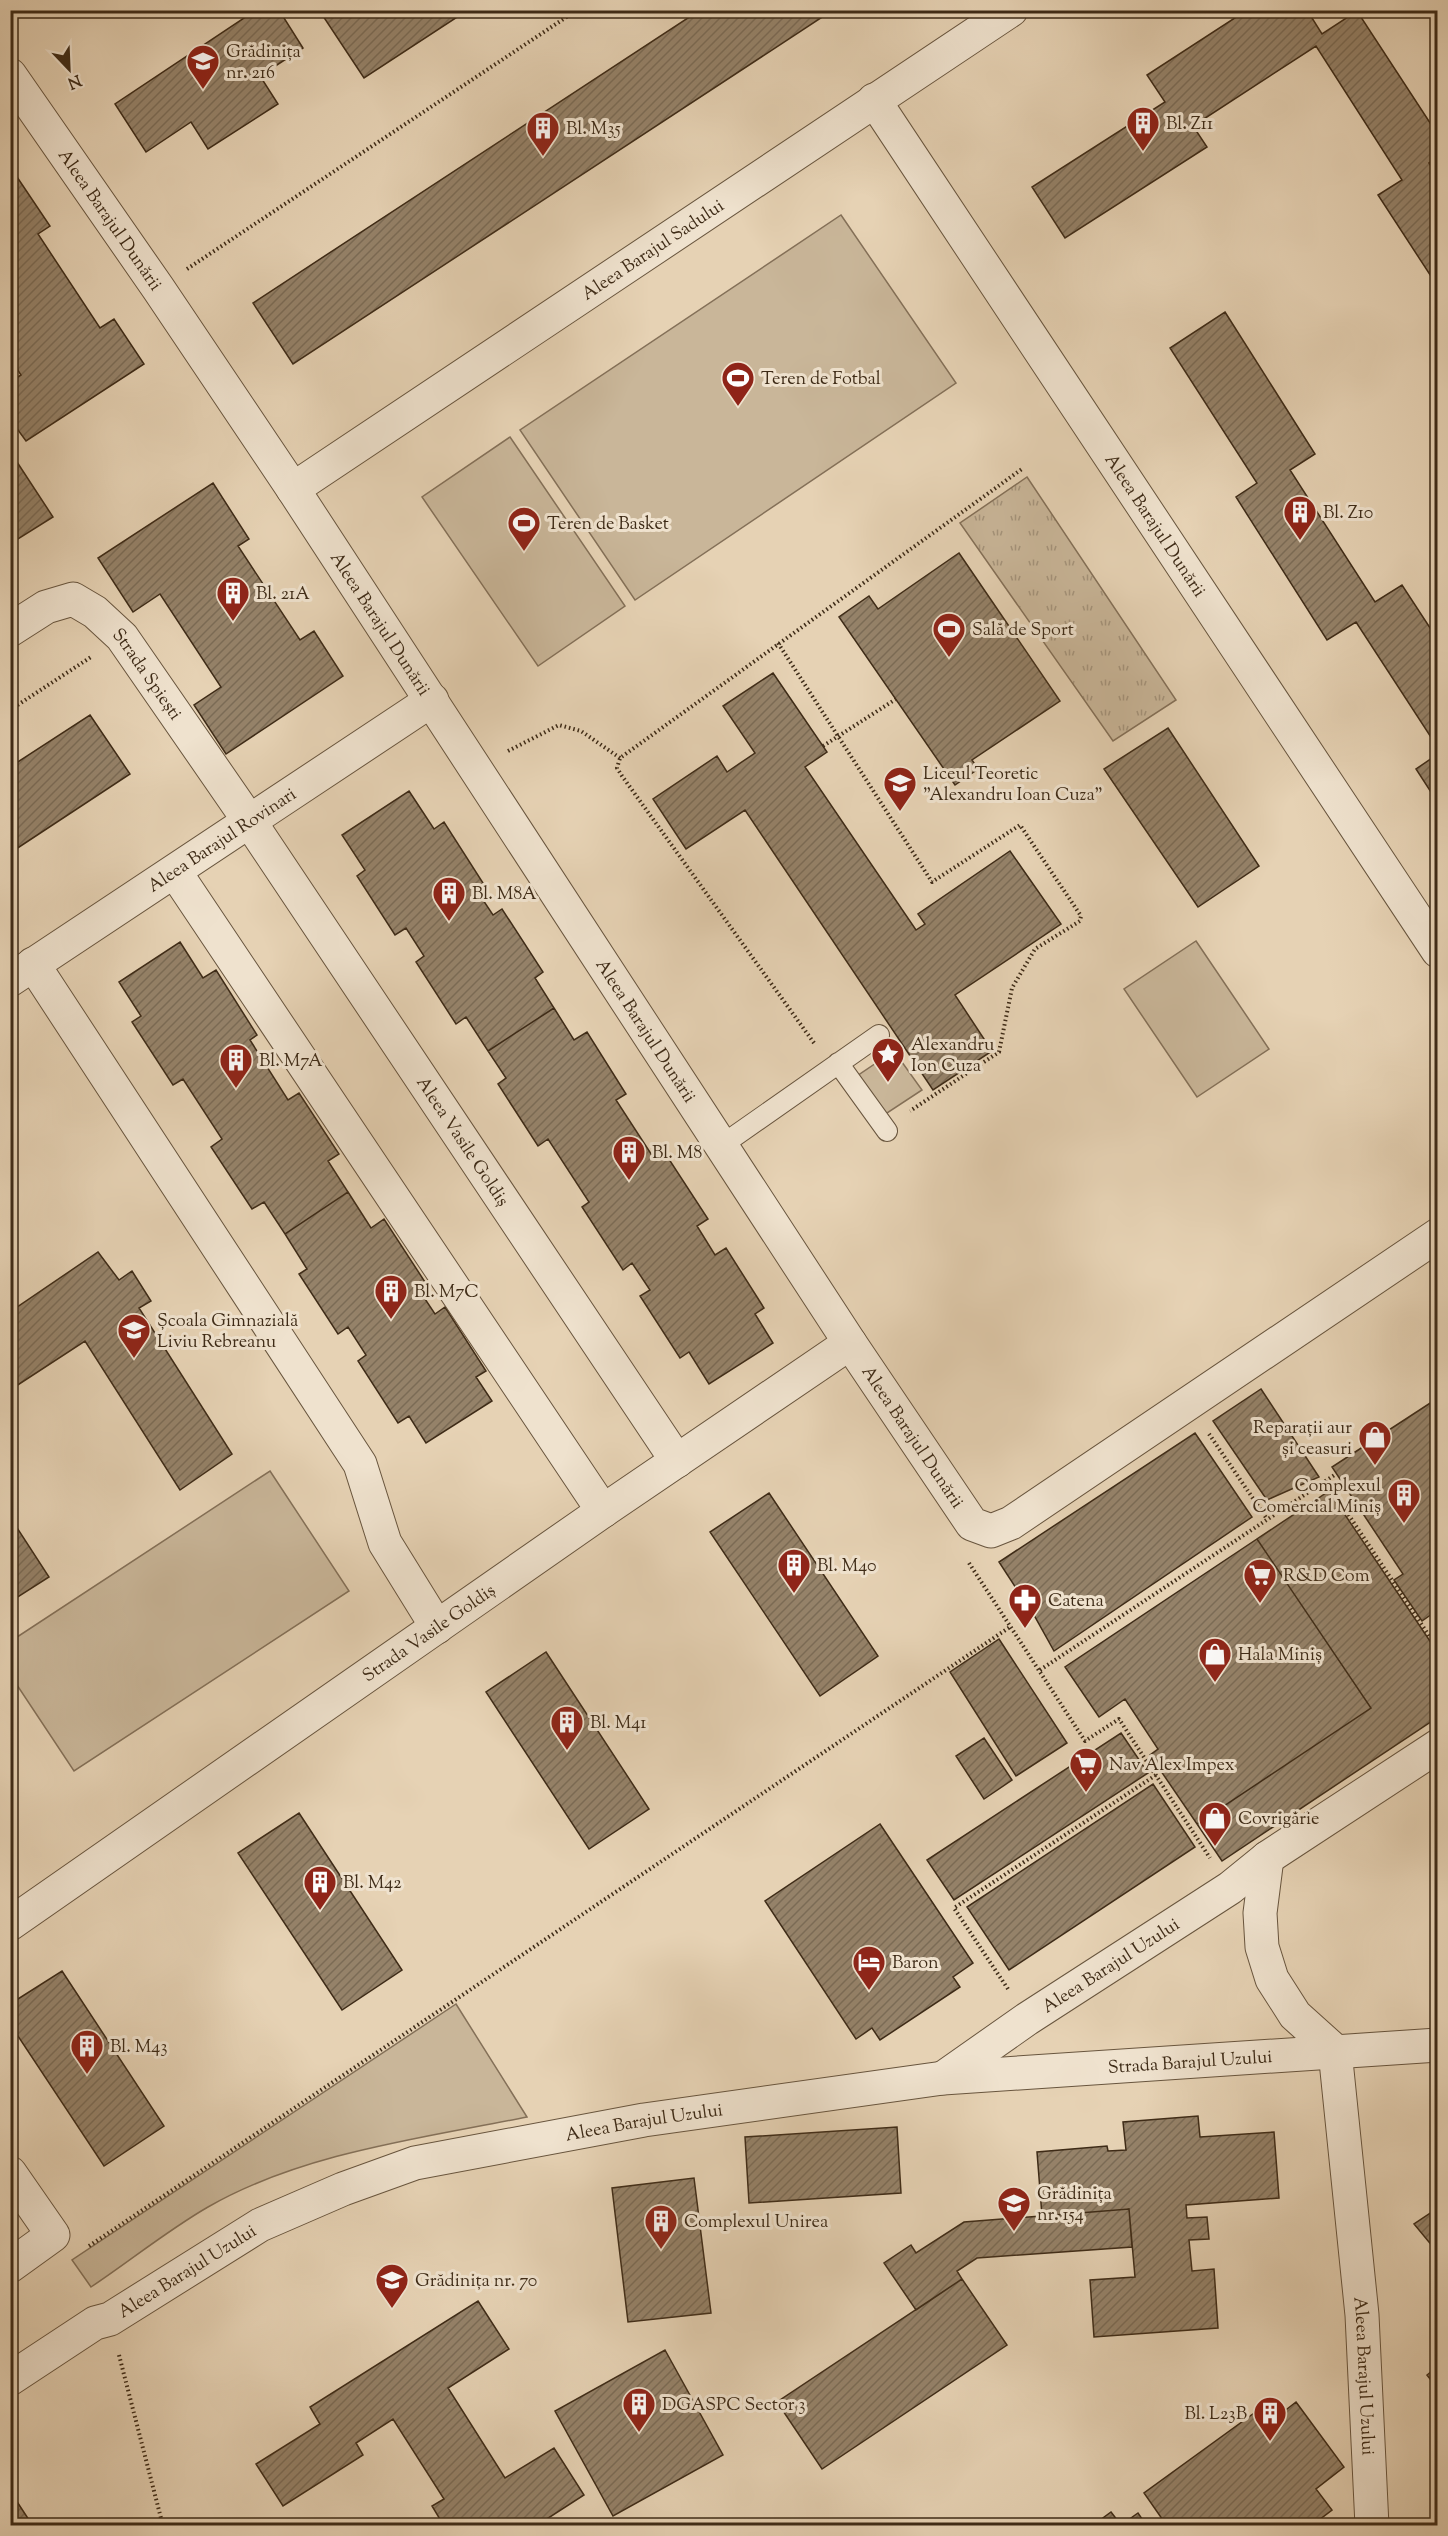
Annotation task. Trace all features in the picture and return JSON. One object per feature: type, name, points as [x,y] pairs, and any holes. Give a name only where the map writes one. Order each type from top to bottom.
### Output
[{"type":"street","name":"Aleea Barajul Sadului","points":[[293,489],[1011,10]]},
{"type":"street","name":"Aleea Barajul Dunării","points":[[10,75],[158,288],[293,489],[850,1343],[972,1524],[991,1531],[1011,1523],[1437,1235]]},
{"type":"street","name":"Aleea Barajul Dunării","points":[[874,100],[1437,951]]},
{"type":"street","name":"Strada Spiești","points":[[10,630],[46,607],[73,599],[95,612],[122,637],[250,822]]},
{"type":"street","name":"Aleea Barajul Rovinari","points":[[22,972],[432,700]]},
{"type":"street","name":"Aleea Vasile Goldiș","points":[[250,822],[677,1461]]},
{"type":"street","points":[[175,872],[603,1511]]},
{"type":"street","points":[[22,972],[360,1464],[385,1543],[437,1627]]},
{"type":"street","name":"Strada Vasile Goldiș","points":[[10,1924],[603,1511],[850,1343]]},
{"type":"street","name":"Aleea Barajul Uzului","points":[[10,2379],[95,2323],[110,2319],[260,2225],[342,2189],[415,2163],[644,2120],[943,2078],[1027,2019],[1230,1888],[1267,1858],[1437,1746]]},
{"type":"street","points":[[1267,1858],[1260,1913],[1262,1947],[1272,1979],[1295,2015],[1335,2051]]},
{"type":"street","name":"Strada Barajul Uzului","points":[[943,2078],[1437,2045]]},
{"type":"street","name":"Aleea Barajul Uzului","points":[[1335,2051],[1362,2315],[1372,2526]]},
{"type":"street","points":[[10,2173],[53,2235],[10,2266]]},
{"type":"lane","points":[[722,1145],[879,1035]]},
{"type":"lane","points":[[835,1066],[885,1129]]},
{"type":"path","points":[[158,288],[577,10]]},
{"type":"path","points":[[835,1066],[622,776],[617,768],[620,758],[1022,469]]},
{"type":"path","points":[[10,710],[122,637]]},
{"type":"path","points":[[778,643],[932,882],[1020,825],[1081,916],[1080,921],[1035,949],[1012,988],[999,1052],[885,1129]]},
{"type":"path","points":[[823,746],[896,699]]},
{"type":"path","points":[[508,751],[559,725],[581,731],[620,758]]},
{"type":"path","points":[[1189,1404],[1267,1520]]},
{"type":"path","points":[[1040,1670],[1336,1474]]},
{"type":"path","points":[[1326,1481],[1437,1649]]},
{"type":"path","points":[[972,1524],[968,1562],[1085,1741],[1119,1719],[1230,1888]]},
{"type":"path","points":[[53,2235],[69,2259],[1010,1627]]},
{"type":"path","points":[[1027,2019],[954,1908],[1156,1775]]},
{"type":"path","points":[[110,2319],[163,2526]]},
{"type":"green space","name":"Teren de Fotbal","points":[[841,215],[956,383],[635,600],[520,430]]},
{"type":"green space","name":"Teren de Basket","points":[[510,437],[625,606],[538,666],[422,497]]},
{"type":"green space","points":[[1027,477],[1176,700],[1113,741],[960,523]]},
{"type":"green space","points":[[1196,941],[1269,1049],[1197,1097],[1124,989]]},
{"type":"green space","points":[[894,1051],[922,1090],[881,1117],[854,1078]]},
{"type":"green space","points":[[270,1471],[349,1591],[74,1771],[11,1676],[11,1641]]},
{"type":"green space","points":[[456,2004],[527,2117],[405,2140],[323,2160],[244,2188],[178,2226],[91,2287],[72,2260]]},
{"type":"building","name":"Grădinița nr. 216","points":[[256,10],[279,10],[303,48],[260,76],[278,104],[208,149],[191,122],[146,152],[115,104]]},
{"type":"building","points":[[319,10],[468,10],[364,78]]},
{"type":"building","name":"Bl. M35","points":[[700,10],[833,10],[293,364],[253,303]]},
{"type":"building","name":"Bl. Z11","points":[[1247,10],[1307,10],[1322,34],[1357,11],[1438,135],[1438,157],[1429,163],[1438,176],[1438,287],[1378,195],[1402,180],[1316,46],[1193,126],[1207,147],[1065,238],[1032,187],[1165,102],[1147,75]]},
{"type":"building","points":[[13,171],[50,226],[38,234],[100,328],[114,319],[144,364],[26,441],[10,419],[10,382],[21,375],[10,358],[10,172]]},
{"type":"building","name":"Bl. Z10","points":[[1225,312],[1315,454],[1290,470],[1375,602],[1402,585],[1438,640],[1438,748],[1356,622],[1327,640],[1236,497],[1257,483],[1170,348]]},
{"type":"building","points":[[17,462],[53,517],[10,544],[10,466]]},
{"type":"building","name":"Bl. 21A","points":[[213,483],[249,539],[238,546],[300,640],[314,631],[343,676],[226,754],[194,705],[221,687],[160,594],[133,612],[98,558]]},
{"type":"building","name":"Sală de Sport","points":[[959,553],[1060,701],[972,760],[978,769],[955,785],[839,617],[869,596],[878,609]]},
{"type":"building","points":[[773,673],[827,752],[805,767],[916,930],[925,924],[918,914],[1010,851],[1061,924],[955,995],[992,1051],[933,1090],[745,810],[686,849],[653,799],[717,756],[727,772],[755,753],[723,706]]},
{"type":"building","points":[[90,715],[130,774],[10,853],[10,767]]},
{"type":"building","points":[[1168,728],[1259,866],[1198,907],[1104,769]]},
{"type":"building","points":[[1438,754],[1438,803],[1416,769]]},
{"type":"building","name":"Bl. M8A","points":[[409,791],[434,829],[444,822],[483,883],[475,888],[493,915],[502,909],[543,972],[535,978],[554,1008],[488,1051],[466,1017],[456,1024],[416,962],[424,956],[406,928],[395,935],[357,876],[365,870],[342,835]]},
{"type":"building","name":"Bl. M7A","points":[[180,942],[203,978],[216,970],[257,1035],[250,1040],[288,1100],[299,1093],[339,1154],[328,1161],[348,1192],[285,1234],[264,1202],[252,1209],[211,1147],[222,1139],[183,1079],[173,1085],[132,1022],[141,1016],[119,982]]},
{"type":"building","name":"Bl. M8","points":[[554,1008],[574,1040],[587,1032],[626,1094],[616,1100],[655,1160],[665,1153],[708,1219],[697,1226],[715,1255],[726,1248],[764,1308],[755,1314],[773,1343],[709,1384],[689,1352],[680,1358],[640,1296],[650,1290],[632,1263],[623,1270],[582,1207],[589,1202],[548,1139],[538,1146],[498,1084],[506,1078],[488,1051]]},
{"type":"building","name":"Bl. M7C","points":[[348,1192],[371,1228],[384,1219],[425,1282],[417,1287],[435,1314],[445,1307],[486,1371],[476,1377],[492,1401],[426,1443],[409,1416],[398,1423],[358,1361],[366,1355],[348,1327],[338,1334],[299,1274],[307,1269],[285,1234]]},
{"type":"building","points":[[98,1252],[119,1280],[132,1271],[151,1301],[139,1308],[232,1454],[180,1490],[85,1341],[10,1390],[10,1312]]},
{"type":"building","points":[[1261,1389],[1319,1477],[1267,1500],[1213,1421]]},
{"type":"building","name":"Complexul Comercial Miniș","points":[[1438,1398],[1438,1623],[1432,1614],[1422,1621],[1394,1580],[1403,1574],[1332,1467]]},
{"type":"building","points":[[1195,1433],[1252,1517],[1054,1651],[999,1562]]},
{"type":"building","points":[[1329,1491],[1438,1653],[1438,1717],[1222,1861],[1197,1824],[1371,1708],[1257,1539]]},
{"type":"building","name":"Bl. M40","points":[[769,1493],[878,1656],[820,1696],[710,1532]]},
{"type":"building","points":[[10,1517],[49,1577],[10,1602]]},
{"type":"building","name":"Hala Miniș","points":[[1257,1539],[1371,1708],[1197,1824],[1150,1755],[1158,1749],[1125,1699],[1099,1717],[1065,1667]]},
{"type":"building","points":[[999,1639],[1067,1743],[1016,1776],[950,1672]]},
{"type":"building","name":"Bl. M41","points":[[546,1652],[649,1809],[589,1849],[486,1692]]},
{"type":"building","points":[[1121,1733],[1148,1773],[954,1900],[927,1860]]},
{"type":"building","points":[[984,1738],[1012,1780],[984,1799],[956,1756]]},
{"type":"building","points":[[1153,1784],[1195,1847],[1009,1970],[967,1907]]},
{"type":"building","name":"Bl. M42","points":[[299,1813],[402,1970],[342,2010],[238,1853]]},
{"type":"building","points":[[880,1824],[973,1963],[953,1977],[960,1987],[880,2040],[872,2028],[856,2039],[765,1901]]},
{"type":"building","name":"Bl. M43","points":[[62,1971],[164,2126],[104,2166],[10,2024],[10,2004]]},
{"type":"building","points":[[1198,2116],[1200,2137],[1274,2132],[1279,2198],[1186,2205],[1187,2218],[1207,2217],[1209,2239],[1189,2240],[1192,2271],[1214,2269],[1218,2328],[1094,2337],[1090,2280],[1135,2277],[1129,2209],[1042,2216],[1037,2152],[1107,2146],[1108,2151],[1126,2150],[1123,2122]]},
{"type":"building","points":[[897,2127],[901,2193],[749,2203],[745,2137]]},
{"type":"building","name":"Complexul Unirea","points":[[694,2178],[711,2313],[628,2322],[612,2188]]},
{"type":"building","points":[[1438,2208],[1438,2253],[1414,2224]]},
{"type":"building","points":[[1129,2209],[1132,2247],[977,2258],[957,2271],[962,2279],[916,2310],[884,2263],[911,2245],[916,2253],[964,2222]]},
{"type":"building","points":[[962,2279],[1007,2345],[822,2469],[777,2402]]},
{"type":"building","points":[[478,2301],[509,2349],[448,2388],[505,2478],[554,2448],[584,2495],[536,2526],[444,2526],[432,2506],[444,2499],[393,2419],[356,2443],[363,2455],[283,2506],[256,2464],[320,2424],[310,2407]]},
{"type":"building","name":"DGASPC Sector 3","points":[[665,2350],[723,2455],[613,2516],[555,2411]]},
{"type":"building","points":[[1438,2366],[1438,2389],[1427,2375]]},
{"type":"building","name":"Bl. L23B","points":[[1296,2402],[1344,2467],[1316,2489],[1332,2510],[1311,2526],[1167,2526],[1144,2493],[1268,2403],[1278,2416]]},
{"type":"building","points":[[10,2491],[33,2526],[10,2526]]},
{"type":"building","points":[[1111,2512],[1121,2525],[1138,2513],[1147,2526],[1092,2526]]},
{"type":"place","name":"Grădinița nr. 216","points":[[203,90]]},
{"type":"place","name":"Bl. Z11","points":[[1143,152]]},
{"type":"place","name":"Bl. M35","points":[[543,157]]},
{"type":"place","name":"Teren de Fotbal","points":[[738,407]]},
{"type":"place","name":"Bl. Z10","points":[[1300,541]]},
{"type":"place","name":"Teren de Basket","points":[[524,552]]},
{"type":"place","name":"Bl. 21A","points":[[233,622]]},
{"type":"place","name":"Sală de Sport","points":[[949,658]]},
{"type":"place","name":"Liceul Teoretic \"Alexandru Ioan Cuza\"","points":[[900,812]]},
{"type":"place","name":"Bl. M8A","points":[[449,922]]},
{"type":"place","name":"Alexandru Ion Cuza","points":[[888,1083]]},
{"type":"place","name":"Bl. M7A","points":[[236,1089]]},
{"type":"place","name":"Bl. M8","points":[[629,1181]]},
{"type":"place","name":"Bl. M7C","points":[[391,1320]]},
{"type":"place","name":"Școala Gimnazială Liviu Rebreanu","points":[[134,1359]]},
{"type":"place","name":"Reparații aur și ceasuri","points":[[1375,1466]]},
{"type":"place","name":"Complexul Comercial Miniș","points":[[1404,1524]]},
{"type":"place","name":"Bl. M40","points":[[794,1594]]},
{"type":"place","name":"R&D Com","points":[[1260,1604]]},
{"type":"place","name":"Catena","points":[[1025,1629]]},
{"type":"place","name":"Hala Miniș","points":[[1215,1683]]},
{"type":"place","name":"Bl. M41","points":[[567,1751]]},
{"type":"place","name":"Nav Alex Impex","points":[[1086,1793]]},
{"type":"place","name":"Covrigărie","points":[[1215,1847]]},
{"type":"place","name":"Bl. M42","points":[[320,1911]]},
{"type":"place","name":"Baron","points":[[869,1991]]},
{"type":"place","name":"Bl. M43","points":[[87,2075]]},
{"type":"place","name":"Grădinița nr. 154","points":[[1014,2232]]},
{"type":"place","name":"Complexul Unirea","points":[[661,2250]]},
{"type":"place","name":"Grădinița nr. 70","points":[[392,2309]]},
{"type":"place","name":"DGASPC Sector 3","points":[[639,2433]]},
{"type":"place","name":"Bl. L23B","points":[[1270,2442]]}]
